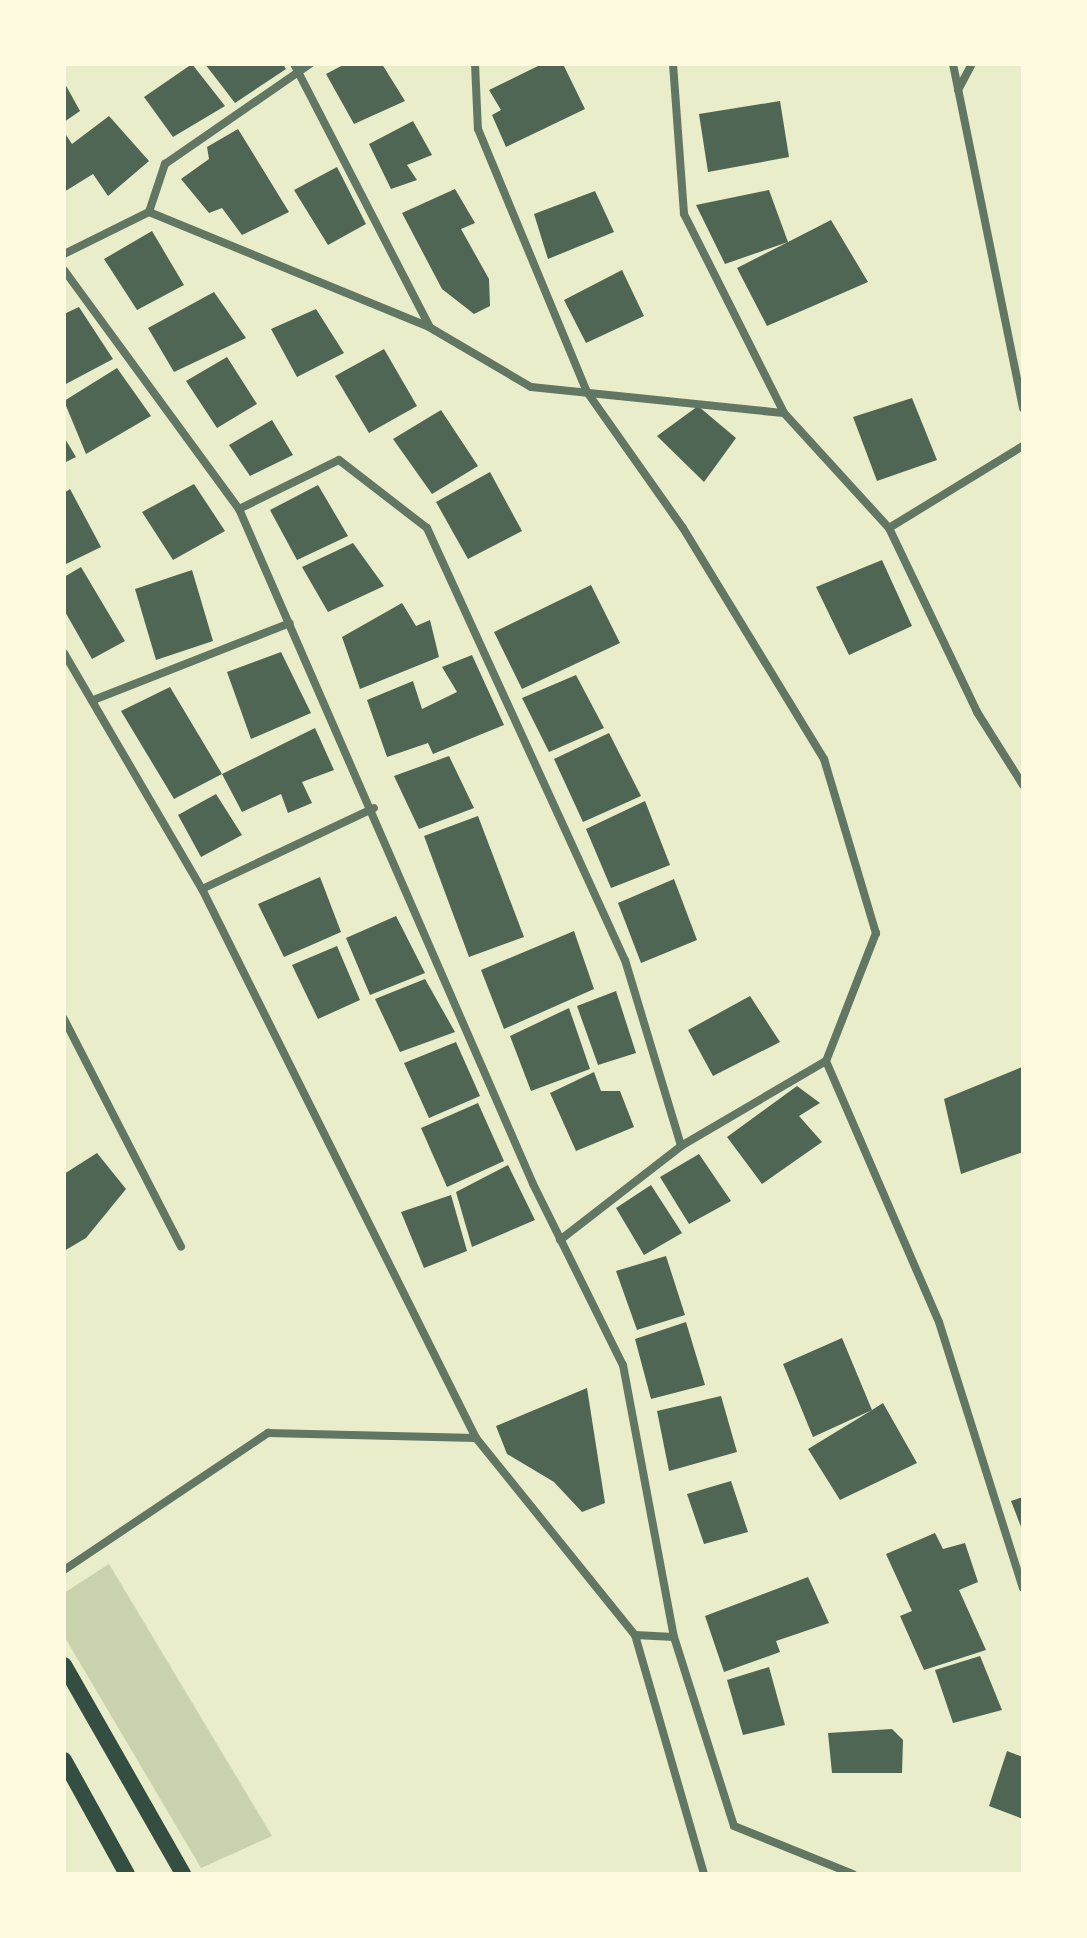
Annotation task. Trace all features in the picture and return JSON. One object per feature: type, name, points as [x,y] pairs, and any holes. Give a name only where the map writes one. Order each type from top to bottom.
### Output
[{"type":"main road","points":[[64,1665],[183,1874]]},
{"type":"main road","points":[[64,1760],[127,1874]]},
{"type":"street","points":[[64,254],[149,212],[165,164],[295,68],[310,64]]},
{"type":"street","points":[[475,64],[478,129],[587,392],[683,528],[824,759],[876,933],[826,1061],[681,1146],[560,1240]]},
{"type":"street","points":[[673,64],[684,214],[784,413],[889,528],[977,712],[1023,785]]},
{"type":"street","points":[[953,64],[1023,408]]},
{"type":"street","points":[[958,91],[972,64]]},
{"type":"street","points":[[295,68],[429,327]]},
{"type":"street","points":[[149,212],[429,327],[531,387],[784,413]]},
{"type":"street","points":[[64,270],[239,509],[374,808],[560,1240],[623,1365],[674,1637],[734,1826],[853,1874]]},
{"type":"street","points":[[889,528],[1023,446]]},
{"type":"street","points":[[239,509],[339,460],[427,528],[625,960],[681,1146]]},
{"type":"street","points":[[96,699],[290,623]]},
{"type":"street","points":[[64,653],[96,699],[202,889],[476,1438],[635,1635],[704,1874]]},
{"type":"street","points":[[202,889],[374,808]]},
{"type":"street","points":[[64,1019],[181,1247]]},
{"type":"street","points":[[826,1061],[939,1322],[1023,1588]]},
{"type":"street","points":[[64,1570],[268,1433],[476,1438]]},
{"type":"street","points":[[635,1635],[674,1637]]},
{"type":"green space","points":[[109,1564],[272,1836],[201,1868],[64,1636],[64,1593]]},
{"type":"building","points":[[192,64],[225,106],[173,137],[144,97]]},
{"type":"building","points":[[205,64],[283,64],[286,69],[235,103]]},
{"type":"building","points":[[345,64],[382,64],[405,101],[354,124],[326,74]]},
{"type":"building","points":[[542,64],[563,64],[585,109],[506,147],[492,115],[501,110],[489,90]]},
{"type":"building","points":[[64,82],[80,111],[64,122]]},
{"type":"building","points":[[780,101],[789,157],[708,172],[699,114]]},
{"type":"building","points":[[109,116],[149,161],[108,196],[93,174],[64,192],[64,132],[72,144]]},
{"type":"building","points":[[413,121],[432,155],[407,165],[417,180],[391,189],[369,144]]},
{"type":"building","points":[[238,129],[289,212],[242,235],[222,208],[209,213],[181,179],[209,159],[207,147]]},
{"type":"building","points":[[337,167],[366,224],[328,245],[294,190]]},
{"type":"building","points":[[455,189],[475,223],[461,229],[489,279],[490,306],[474,314],[442,289],[402,213]]},
{"type":"building","points":[[769,190],[788,242],[725,264],[696,205]]},
{"type":"building","points":[[595,191],[614,232],[548,259],[534,214]]},
{"type":"building","points":[[831,220],[868,282],[767,326],[737,268]]},
{"type":"building","points":[[152,231],[184,285],[137,310],[104,259]]},
{"type":"building","points":[[622,270],[644,316],[586,343],[564,300]]},
{"type":"building","points":[[214,292],[246,338],[174,372],[148,328]]},
{"type":"building","points":[[79,307],[113,359],[64,385],[64,314]]},
{"type":"building","points":[[316,309],[344,353],[297,377],[271,329]]},
{"type":"building","points":[[384,349],[417,406],[369,433],[335,376]]},
{"type":"building","points":[[227,357],[257,404],[217,428],[186,381]]},
{"type":"building","points":[[117,368],[151,416],[86,454],[64,401]]},
{"type":"building","points":[[912,398],[937,460],[877,481],[853,417]]},
{"type":"building","points":[[698,406],[736,438],[704,482],[657,436]]},
{"type":"building","points":[[441,410],[478,466],[432,494],[393,439]]},
{"type":"building","points":[[272,420],[293,455],[250,476],[229,445]]},
{"type":"building","points":[[64,437],[76,457],[64,463]]},
{"type":"building","points":[[490,472],[522,531],[468,559],[436,502]]},
{"type":"building","points":[[194,484],[225,531],[173,560],[142,512]]},
{"type":"building","points":[[318,485],[348,536],[297,560],[270,510]]},
{"type":"building","points":[[70,489],[101,547],[64,565],[64,493]]},
{"type":"building","points":[[353,543],[384,586],[328,612],[302,567]]},
{"type":"building","points":[[882,560],[912,626],[849,655],[816,587]]},
{"type":"building","points":[[81,567],[125,641],[92,659],[64,610],[64,577]]},
{"type":"building","points":[[192,570],[213,641],[156,660],[135,589]]},
{"type":"building","points":[[591,585],[620,643],[522,689],[494,632]]},
{"type":"building","points":[[402,603],[416,626],[430,620],[439,657],[360,689],[342,637]]},
{"type":"building","points":[[281,652],[311,713],[251,739],[227,672]]},
{"type":"building","points":[[472,655],[504,725],[433,754],[428,743],[387,757],[367,700],[413,681],[422,709],[457,692],[442,667]]},
{"type":"building","points":[[576,675],[604,728],[549,752],[522,698]]},
{"type":"building","points":[[170,687],[222,774],[174,799],[121,711]]},
{"type":"building","points":[[315,728],[334,770],[302,782],[312,803],[288,813],[281,794],[242,812],[222,774]]},
{"type":"building","points":[[609,733],[641,796],[583,822],[554,759]]},
{"type":"building","points":[[449,756],[474,808],[419,829],[394,776]]},
{"type":"building","points":[[216,794],[242,835],[201,857],[178,815]]},
{"type":"building","points":[[645,801],[670,865],[611,888],[586,829]]},
{"type":"building","points":[[478,816],[524,937],[469,957],[424,836]]},
{"type":"building","points":[[320,877],[341,932],[284,957],[258,904]]},
{"type":"building","points":[[674,879],[697,940],[641,963],[618,903]]},
{"type":"building","points":[[396,916],[425,973],[370,995],[346,938]]},
{"type":"building","points":[[574,931],[594,989],[504,1029],[481,970]]},
{"type":"building","points":[[337,946],[360,1000],[318,1019],[292,965]]},
{"type":"building","points":[[425,979],[455,1032],[400,1052],[375,999]]},
{"type":"building","points":[[616,991],[636,1053],[598,1065],[577,1006]]},
{"type":"building","points":[[750,996],[780,1042],[713,1076],[688,1030]]},
{"type":"building","points":[[569,1008],[590,1069],[531,1091],[510,1036]]},
{"type":"building","points":[[456,1042],[480,1096],[429,1118],[404,1063]]},
{"type":"building","points":[[1022,1067],[1023,1152],[961,1174],[944,1099]]},
{"type":"building","points":[[594,1072],[601,1091],[620,1091],[634,1127],[576,1151],[550,1093]]},
{"type":"building","points":[[797,1086],[820,1103],[799,1116],[822,1142],[762,1184],[727,1137]]},
{"type":"building","points":[[478,1103],[504,1161],[447,1187],[421,1128]]},
{"type":"building","points":[[97,1153],[126,1189],[86,1238],[64,1251],[64,1174]]},
{"type":"building","points":[[699,1154],[731,1201],[689,1224],[660,1177]]},
{"type":"building","points":[[508,1165],[535,1220],[472,1247],[456,1192]]},
{"type":"building","points":[[651,1185],[682,1233],[644,1255],[616,1208]]},
{"type":"building","points":[[451,1195],[467,1251],[424,1268],[401,1212]]},
{"type":"building","points":[[666,1256],[685,1315],[637,1330],[616,1271]]},
{"type":"building","points":[[686,1322],[705,1385],[651,1399],[635,1339]]},
{"type":"building","points":[[842,1338],[872,1410],[813,1437],[783,1364]]},
{"type":"building","points":[[587,1388],[605,1503],[582,1512],[554,1482],[507,1454],[496,1426]]},
{"type":"building","points":[[721,1396],[737,1452],[669,1471],[657,1411]]},
{"type":"building","points":[[883,1403],[917,1463],[840,1500],[808,1449]]},
{"type":"building","points":[[731,1481],[748,1532],[704,1544],[687,1494]]},
{"type":"building","points":[[1023,1497],[1023,1532],[1011,1501]]},
{"type":"building","points":[[935,1533],[943,1549],[965,1543],[978,1582],[959,1590],[986,1650],[924,1670],[900,1616],[912,1611],[886,1554]]},
{"type":"building","points":[[808,1577],[829,1623],[776,1641],[780,1652],[724,1672],[705,1616]]},
{"type":"building","points":[[980,1656],[1002,1710],[953,1723],[935,1670]]},
{"type":"building","points":[[769,1667],[785,1725],[743,1735],[727,1680]]},
{"type":"building","points":[[892,1729],[903,1740],[902,1773],[832,1773],[828,1733]]},
{"type":"building","points":[[1007,1751],[1023,1757],[1023,1819],[989,1806]]}]
